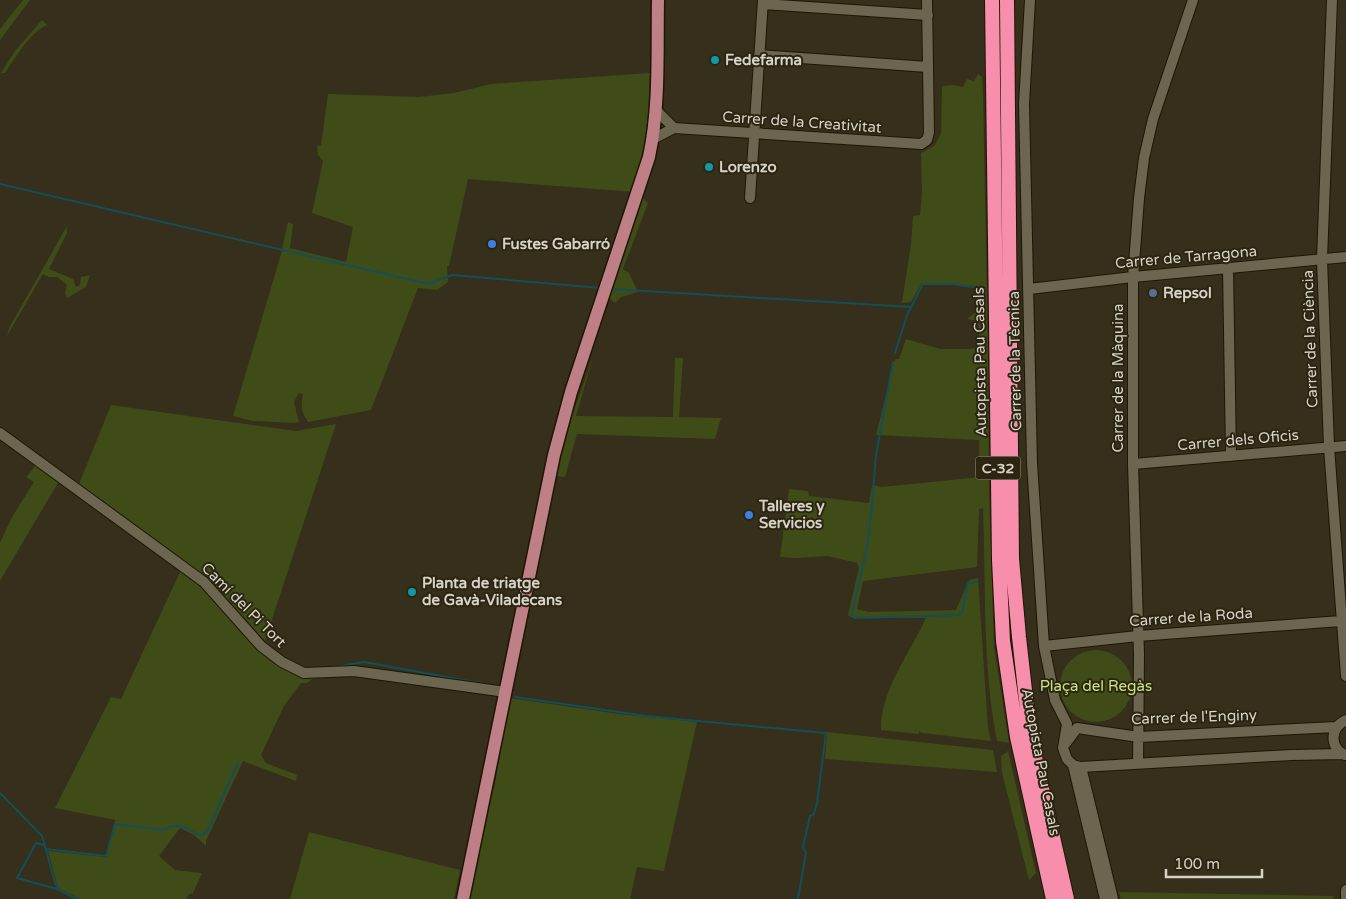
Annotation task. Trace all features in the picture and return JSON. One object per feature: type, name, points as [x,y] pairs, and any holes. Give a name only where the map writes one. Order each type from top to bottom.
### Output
[{"type":"highway","name":"Autopista Pau Casals","points":[[992,0],[999,560],[1003,641],[1022,765],[1053,899]]},
{"type":"highway","name":"Autopista Pau Casals","points":[[1007,0],[1012,558],[1018,638],[1030,735],[1067,899]]},
{"type":"main road","points":[[463,899],[560,429],[642,182],[653,139],[656,110],[658,0]]},
{"type":"street","points":[[760,55],[928,67],[928,0]]},
{"type":"street","name":"Carrer de la Tècnica","points":[[1030,0],[1024,104],[1032,463],[1044,646],[1055,700],[1067,724],[1063,748]]},
{"type":"street","name":"Carrer de la Màquina","points":[[1138,764],[1139,654],[1133,464],[1133,277],[1144,158],[1153,119],[1193,0]]},
{"type":"street","name":"Carrer de la Ciència","points":[[1332,0],[1322,259],[1329,447],[1346,676]]},
{"type":"street","points":[[750,198],[763,2],[928,15]]},
{"type":"street","name":"Carrer de la Creativitat","points":[[674,128],[921,144],[927,140],[929,133],[928,67]]},
{"type":"street","points":[[653,139],[674,128],[656,110]]},
{"type":"street","name":"Carrer de Tarragona","points":[[1029,289],[1346,257]]},
{"type":"street","points":[[1228,268],[1231,456]]},
{"type":"street","name":"Camí del Pi Tort","points":[[0,433],[204,582],[261,646],[282,662],[304,673],[354,671],[506,692]]},
{"type":"street","name":"Carrer dels Oficis","points":[[1133,464],[1346,446]]},
{"type":"street","name":"Carrer de la Roda","points":[[1044,646],[1138,636],[1341,621]]},
{"type":"street","points":[[1344,755],[1337,750],[1333,740],[1333,733],[1336,727],[1346,720]]},
{"type":"street","name":"Carrer de l'Enginy","points":[[1063,748],[1077,728],[1138,736],[1336,727]]},
{"type":"street","points":[[1063,748],[1067,758],[1077,766],[1113,899]]},
{"type":"street","points":[[1077,766],[1291,755],[1344,755]]},
{"type":"street","points":[[1077,766],[1105,899]]},
{"type":"street","points":[[1346,890],[1346,899]]},
{"type":"green space","points":[[23,0],[30,0],[0,40],[0,29]]},
{"type":"green space","points":[[42,20],[47,25],[29,39],[5,73],[1,73],[15,51]]},
{"type":"green space","points":[[650,73],[647,144],[634,192],[468,179],[449,266],[447,266],[448,282],[437,290],[418,288],[371,410],[308,422],[302,409],[303,394],[299,393],[294,402],[299,422],[253,421],[233,416],[281,254],[288,222],[293,224],[290,248],[346,262],[353,227],[312,213],[323,161],[318,155],[317,146],[321,145],[328,94],[419,97],[454,93],[491,84]]},
{"type":"green space","points":[[978,74],[982,77],[983,95],[989,490],[994,647],[1009,743],[997,741],[992,712],[985,625],[983,508],[979,509],[977,567],[863,581],[857,609],[869,612],[956,610],[969,580],[978,578],[988,729],[991,741],[922,733],[919,731],[919,734],[881,730],[885,701],[897,672],[926,618],[851,617],[848,615],[859,568],[857,563],[828,556],[780,557],[789,489],[808,491],[809,496],[869,503],[872,485],[882,487],[980,477],[979,440],[876,435],[895,359],[899,359],[906,339],[940,349],[980,347],[978,321],[967,319],[978,310],[977,286],[922,283],[911,302],[902,303],[911,244],[913,216],[920,215],[922,193],[921,153],[934,146],[941,134],[942,86],[953,85],[963,87],[967,79],[974,81]]},
{"type":"green space","points":[[643,198],[648,203],[623,269],[629,273],[638,292],[621,297],[615,303],[609,298]]},
{"type":"green space","points":[[67,226],[67,233],[49,269],[73,279],[76,287],[80,285],[81,277],[90,275],[86,287],[67,298],[65,293],[67,285],[57,277],[48,277],[43,274],[7,336],[9,328]]},
{"type":"green space","points":[[593,357],[576,416],[673,417],[675,358],[683,358],[679,417],[721,418],[715,439],[577,434],[565,477],[556,476],[571,419]]},
{"type":"green space","points":[[111,405],[296,431],[336,424],[265,641],[218,589],[79,484]]},
{"type":"green space","points":[[27,457],[59,481],[0,581],[0,543],[12,517],[34,482],[26,477],[34,468],[34,465],[28,461]]},
{"type":"green space","points":[[181,570],[206,592],[252,643],[270,659],[291,671],[314,678],[307,683],[301,683],[284,706],[261,755],[266,763],[297,775],[296,781],[243,761],[206,841],[206,846],[194,835],[180,828],[159,856],[175,870],[202,873],[193,893],[188,895],[187,899],[80,899],[58,888],[48,851],[106,857],[115,820],[55,808],[111,697],[121,699]]},
{"type":"green space","name":"Plaça del Regàs","points":[[1103,650],[1122,660],[1130,672],[1132,686],[1130,700],[1122,712],[1110,720],[1089,722],[1070,712],[1062,700],[1060,679],[1070,660],[1082,652]]},
{"type":"green space","points":[[510,698],[619,714],[697,722],[664,871],[637,867],[630,899],[468,899],[495,784]]},
{"type":"green space","points":[[827,732],[993,750],[997,772],[825,759]]},
{"type":"green space","points":[[1008,751],[1036,873],[1029,880],[1002,773],[1001,756]]},
{"type":"green space","points":[[309,832],[460,870],[454,899],[290,899]]},
{"type":"green space","points":[[1119,892],[1333,896],[1333,899],[1121,899]]},
{"type":"waterway","points":[[0,184],[428,284],[452,275],[600,288]]},
{"type":"waterway","points":[[895,353],[907,315],[923,284],[953,284],[979,288]]},
{"type":"waterway","points":[[612,289],[911,307]]},
{"type":"waterway","points":[[893,362],[876,455],[867,547],[852,614],[854,618],[959,615],[962,612],[968,583],[977,582]]},
{"type":"waterway","points":[[335,667],[364,662],[496,686]]},
{"type":"waterway","points":[[515,697],[646,716],[826,733],[817,803],[814,814],[810,816],[803,847],[806,853],[798,899]]},
{"type":"waterway","points":[[46,849],[106,856],[115,824],[165,830],[178,826],[201,836],[208,830],[238,762]]},
{"type":"waterway","points":[[0,793],[42,836],[57,889],[77,899]]},
{"type":"waterway","points":[[44,845],[36,843],[17,878],[57,889]]},
{"type":"place","name":"Fedefarma","points":[[715,60]]},
{"type":"place","name":"Lorenzo","points":[[709,167]]},
{"type":"place","name":"Fustes Gabarró","points":[[492,244]]},
{"type":"place","name":"Repsol","points":[[1153,293]]},
{"type":"place","name":"Talleres y Servicios","points":[[749,515]]},
{"type":"place","name":"Planta de triatge de Gavà-Viladecans","points":[[412,592]]}]
